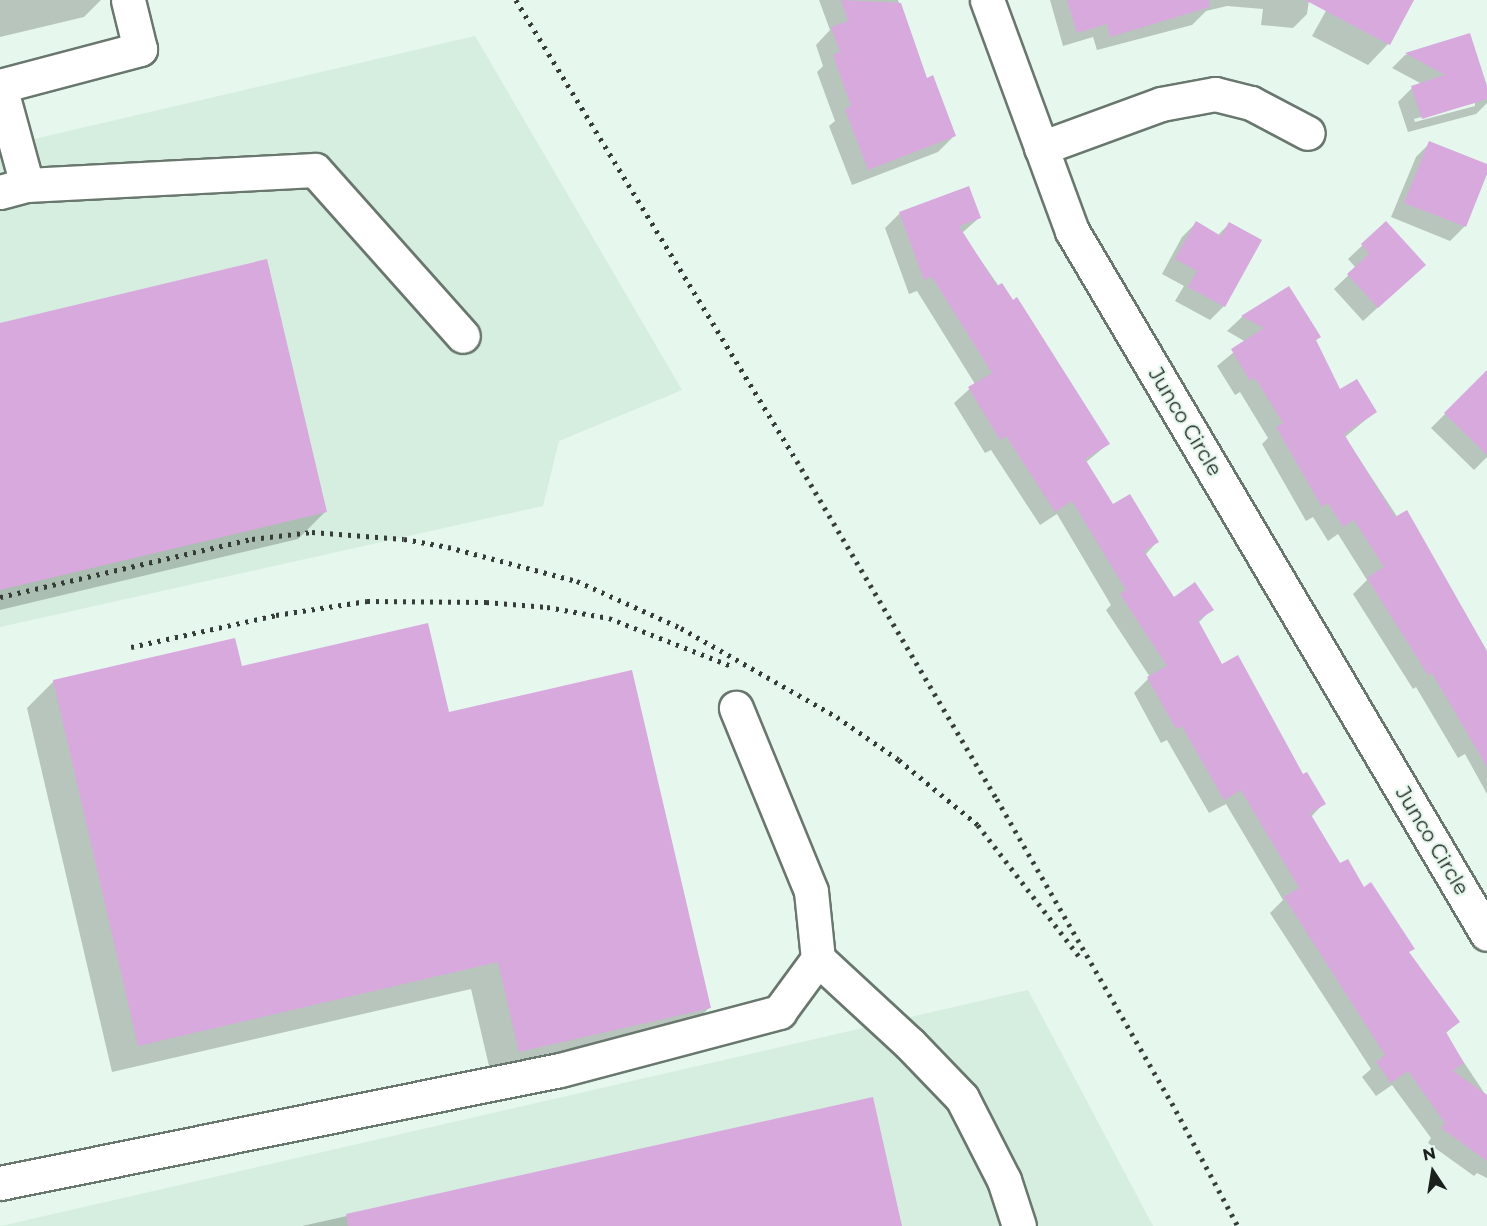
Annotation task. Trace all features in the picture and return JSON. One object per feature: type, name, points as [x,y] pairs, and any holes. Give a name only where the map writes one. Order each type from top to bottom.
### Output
[{"type":"street","points":[[128,0],[140,49],[0,86],[14,188],[315,170],[463,336]]},
{"type":"street","name":"Junco Circle","points":[[987,0],[1072,231],[1487,934]]},
{"type":"street","points":[[1041,148],[1161,104],[1215,94],[1251,103],[1308,133]]},
{"type":"street","points":[[736,708],[811,891],[818,959],[910,1044],[962,1098],[1004,1180],[1018,1226]]},
{"type":"street","points":[[0,1183],[560,1070],[779,1012],[818,959]]},
{"type":"shaded area","points":[[475,36],[682,390],[559,441],[543,506],[0,627],[0,147]]},
{"type":"shaded area","points":[[1028,990],[1153,1226],[1,1226]]},
{"type":"building","points":[[841,0],[901,3],[927,78],[933,75],[956,136],[868,170],[845,109],[851,106],[833,55],[840,52],[831,27],[848,21]]},
{"type":"building","points":[[1067,0],[1209,0],[1210,7],[1110,37],[1107,24],[1077,33]]},
{"type":"building","points":[[1305,0],[1414,0],[1390,45]]},
{"type":"building","points":[[1470,33],[1487,86],[1487,99],[1422,119],[1411,86],[1445,75],[1405,53]]},
{"type":"building","points":[[1429,141],[1487,164],[1487,174],[1466,227],[1404,203]]},
{"type":"building","points":[[969,186],[981,218],[959,226],[997,286],[1002,283],[1013,300],[1017,297],[1110,444],[1085,459],[1113,504],[1130,494],[1159,542],[1144,551],[1174,597],[1195,582],[1214,610],[1198,620],[1222,664],[1238,655],[1303,774],[1307,772],[1326,804],[1310,813],[1340,863],[1348,859],[1364,887],[1371,882],[1415,949],[1409,952],[1460,1022],[1446,1032],[1464,1063],[1453,1071],[1487,1095],[1487,1161],[1441,1128],[1445,1123],[1408,1071],[1391,1083],[1376,1062],[1385,1055],[1284,897],[1299,888],[1241,790],[1224,800],[1182,726],[1176,729],[1147,677],[1167,666],[1120,594],[1126,590],[1072,501],[1055,512],[1006,436],[1000,440],[968,387],[992,373],[932,277],[924,280],[899,212]]},
{"type":"building","points":[[1196,221],[1221,236],[1229,222],[1262,240],[1225,307],[1188,287],[1197,271],[1175,259]]},
{"type":"building","points":[[1386,221],[1426,265],[1378,308],[1347,274],[1369,254],[1361,244]]},
{"type":"building","points":[[267,259],[327,512],[0,590],[0,323]]},
{"type":"building","points":[[1289,286],[1321,337],[1316,340],[1340,389],[1357,379],[1377,412],[1344,434],[1395,517],[1407,510],[1487,651],[1487,767],[1432,673],[1428,675],[1367,578],[1384,567],[1354,520],[1343,527],[1328,503],[1322,507],[1276,427],[1283,423],[1255,378],[1250,381],[1231,349],[1264,328],[1241,316]]},
{"type":"building","points":[[1487,370],[1487,455],[1444,413]]},
{"type":"building","points":[[428,623],[449,712],[632,670],[711,1008],[519,1052],[498,962],[138,1046],[53,680],[235,638],[242,666]]},
{"type":"building","points":[[873,1097],[902,1226],[348,1226],[346,1214]]},
{"type":"railway","points":[[516,0],[797,461],[997,799],[1172,1103],[1238,1226]]},
{"type":"railway","points":[[0,597],[252,539],[312,532],[404,539],[448,547],[577,581],[681,628],[837,717],[899,760],[978,825],[1082,960]]},
{"type":"railway","points":[[131,647],[276,615],[367,601],[486,602],[547,607],[609,618],[734,667]]}]
